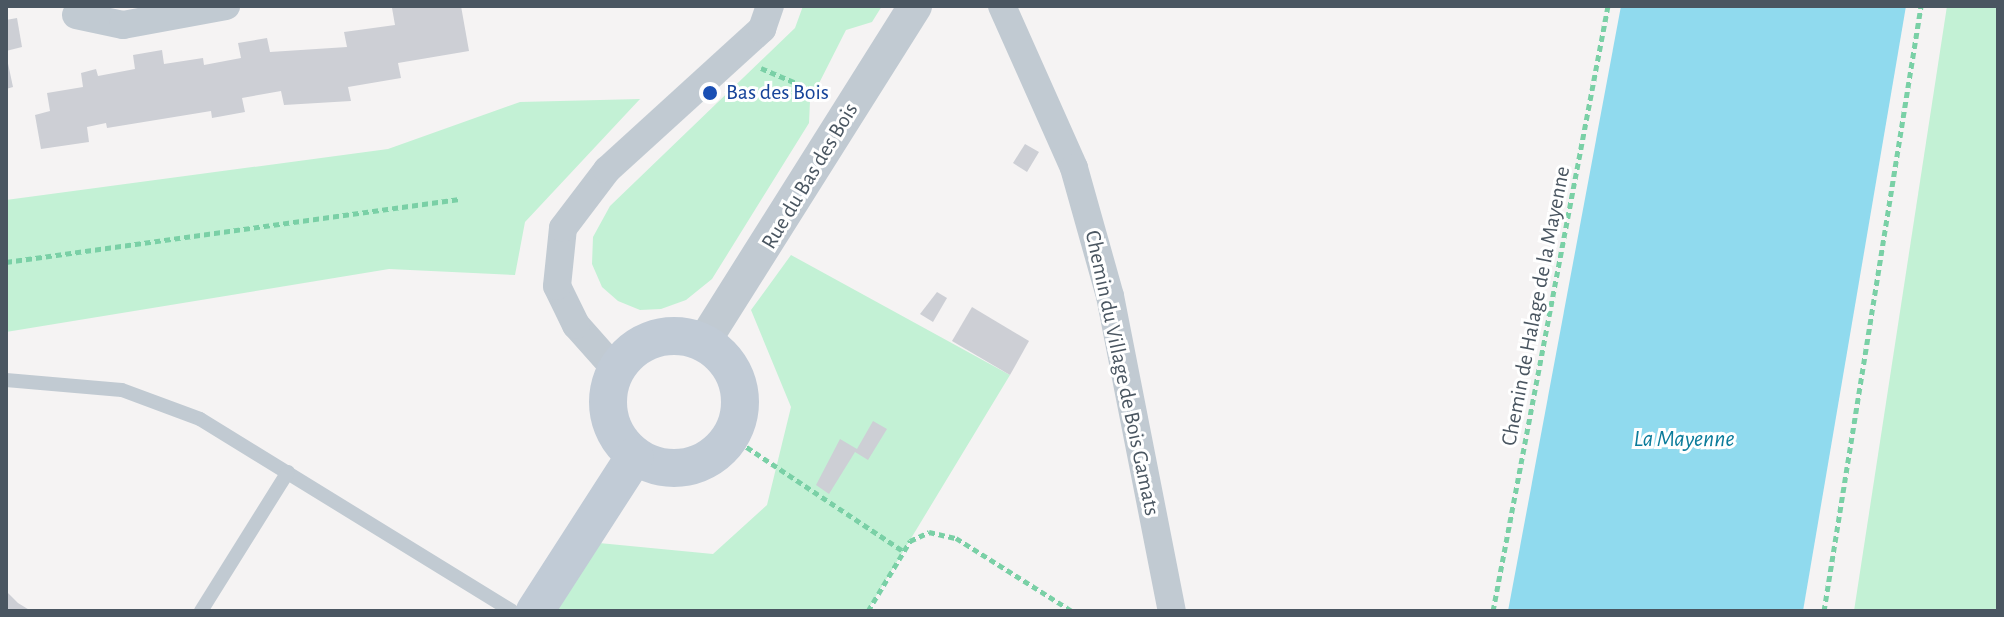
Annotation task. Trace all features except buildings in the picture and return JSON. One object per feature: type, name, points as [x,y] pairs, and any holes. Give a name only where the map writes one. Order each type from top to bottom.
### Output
[{"type":"main road","points":[[684,337],[703,343],[721,356],[739,394],[730,436],[697,464],[654,466],[635,456],[612,426],[609,388],[616,370],[628,354],[654,340],[684,337]]},
{"type":"main road","points":[[535,611],[635,456]]},
{"type":"street","points":[[76,15],[123,25],[226,6]]},
{"type":"street","points":[[616,370],[576,325],[557,286],[563,228],[607,170],[762,29],[770,6]]},
{"type":"street","name":"Rue du Bas des Bois","points":[[703,343],[915,6]]},
{"type":"street","name":"Chemin du Village de Bois Gamats","points":[[1002,6],[1074,168],[1102,267],[1172,611]]},
{"type":"lane","points":[[6,380],[122,390],[200,419],[512,611]]},
{"type":"lane","points":[[201,611],[288,472]]},
{"type":"path","name":"Chemin de Halage de la Mayenne","points":[[1493,611],[1608,6]]},
{"type":"path","points":[[1824,611],[1921,6]]},
{"type":"path","points":[[735,56],[851,106]]},
{"type":"path","points":[[6,262],[460,199]]},
{"type":"path","points":[[730,436],[903,551]]},
{"type":"path","points":[[868,611],[903,551],[918,535],[942,532],[1072,611]]},
{"type":"green space","points":[[803,6],[882,6],[872,22],[846,30],[810,101],[809,123],[712,279],[686,300],[661,309],[640,310],[618,301],[602,287],[592,264],[593,237],[610,206],[795,28]]},
{"type":"green space","points":[[1947,6],[1998,6],[1998,611],[1854,611]]},
{"type":"green space","points":[[640,99],[525,222],[515,275],[389,269],[6,332],[6,200],[388,149],[520,102]]},
{"type":"green space","points":[[791,255],[1010,375],[867,611],[557,611],[599,543],[713,554],[767,505],[791,407],[751,310]]},
{"type":"water","name":"La Mayenne","points":[[1621,6],[1906,6],[1803,611],[1508,611]]},
{"type":"place","name":"Bas des Bois","points":[[710,93]]}]
